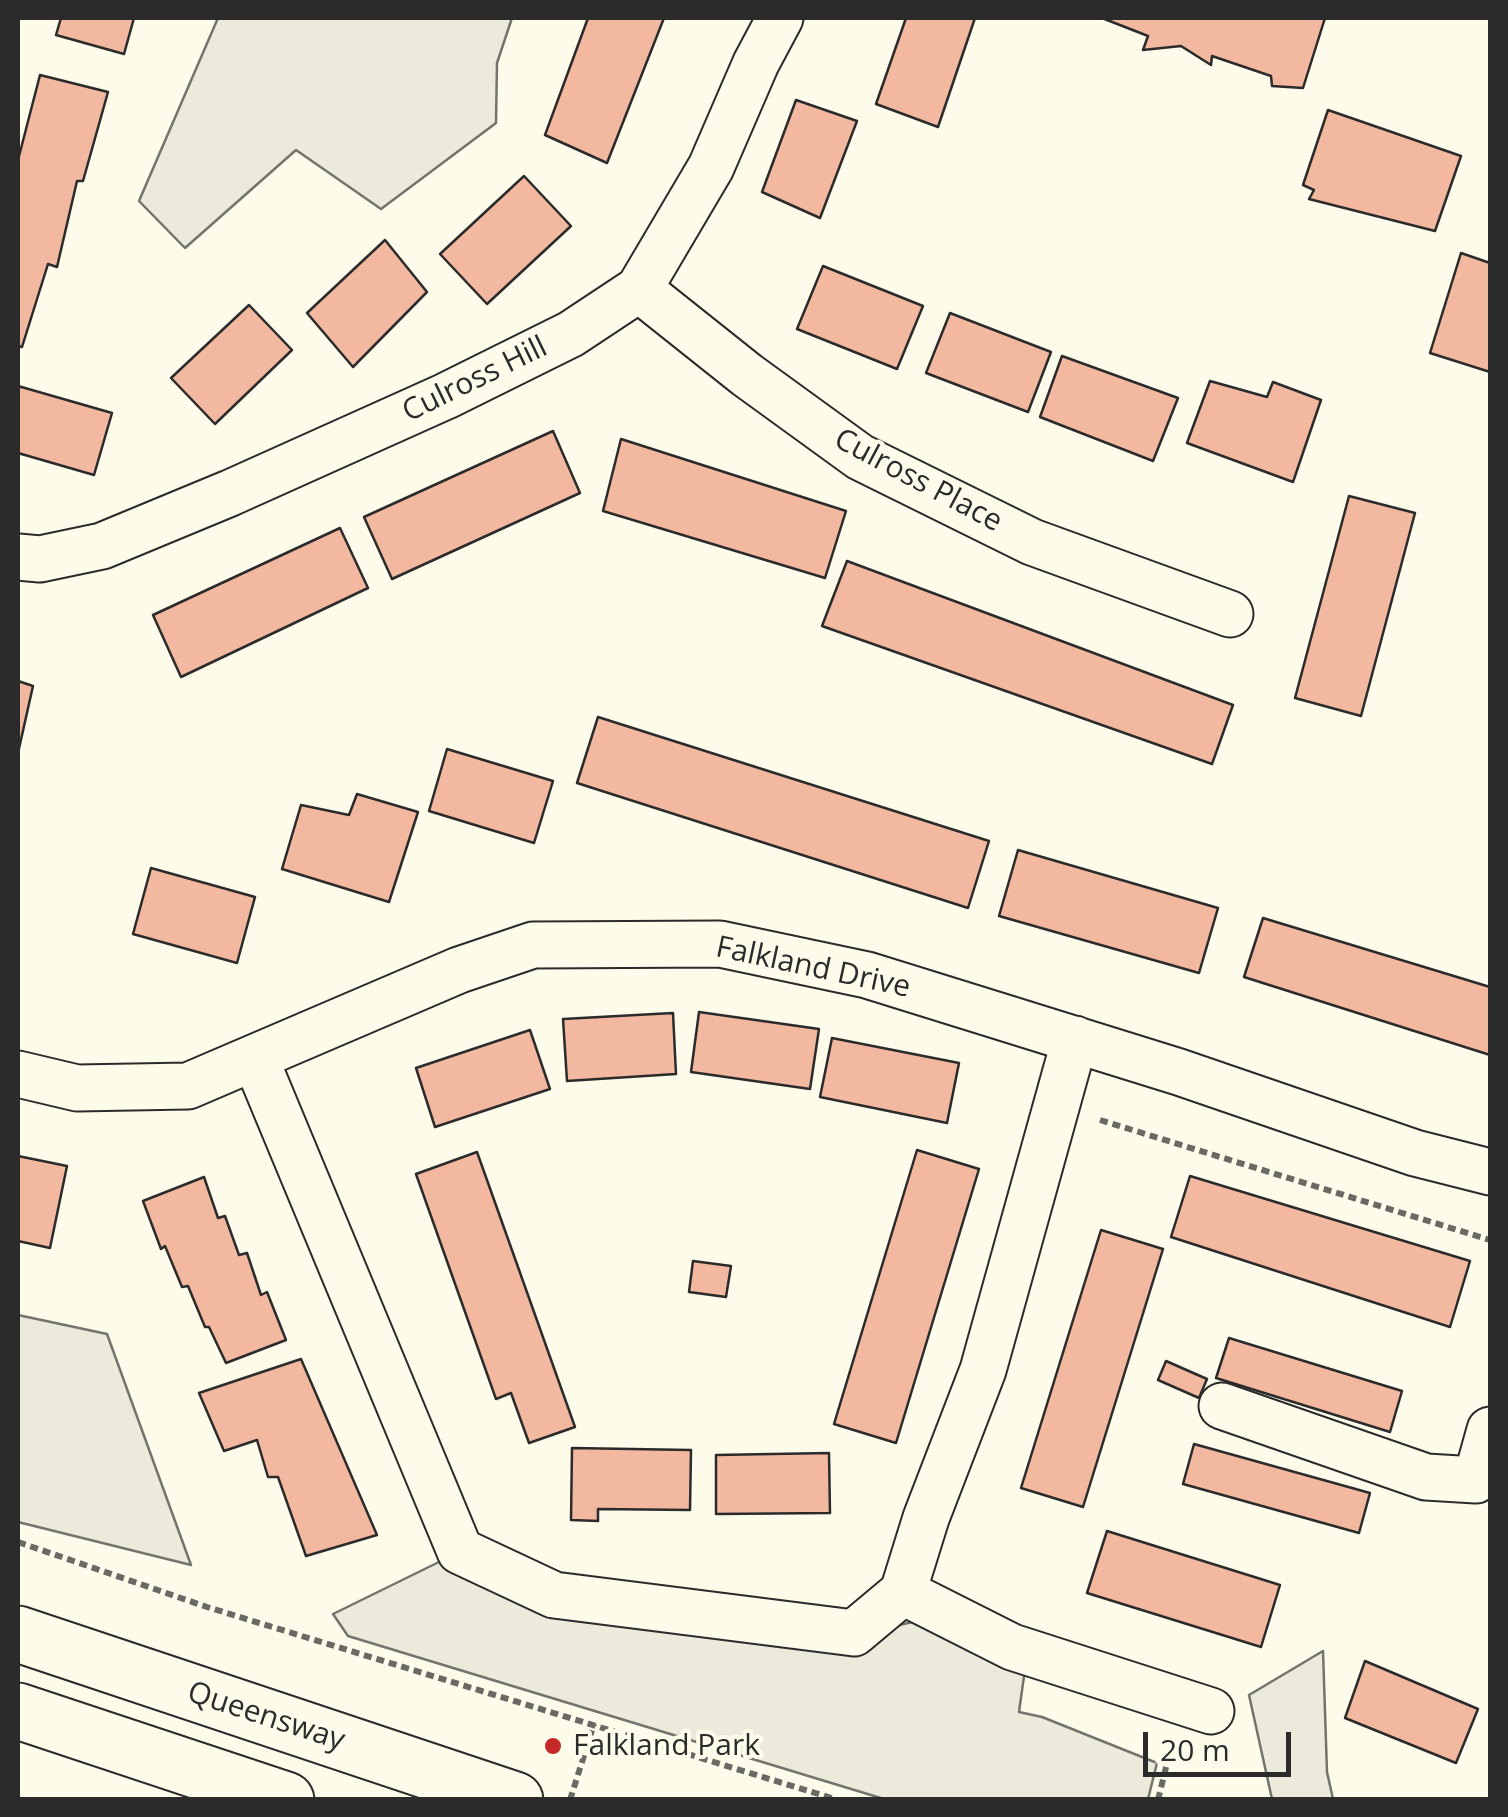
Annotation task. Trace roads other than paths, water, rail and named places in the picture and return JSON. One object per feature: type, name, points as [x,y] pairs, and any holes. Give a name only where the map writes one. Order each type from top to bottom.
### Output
[{"type":"highway","name":"Queensway","points":[[18,1634],[516,1800]]},
{"type":"highway","points":[[18,1710],[286,1800]]},
{"type":"street","name":"Culross Hill","points":[[18,557],[40,559],[102,546],[230,492],[446,396],[571,334],[639,289],[711,167],[780,18]]},
{"type":"street","name":"Culross Place","points":[[639,289],[860,457],[1032,542],[1230,614]]},
{"type":"street","name":"Falkland Drive","points":[[18,1074],[77,1088],[188,1086],[459,970],[533,945],[720,944],[867,975],[1075,1039],[1415,1153],[1490,1172]]},
{"type":"street","points":[[255,1058],[460,1551],[554,1595],[854,1633],[903,1592],[926,1518],[983,1370],[1075,1039]]},
{"type":"street","points":[[1222,1406],[1426,1477],[1476,1480],[1490,1430]]},
{"type":"street","points":[[903,1592],[1012,1647],[1212,1710]]},
{"type":"place","name":"Falkland Park","points":[[553,1746]]}]
